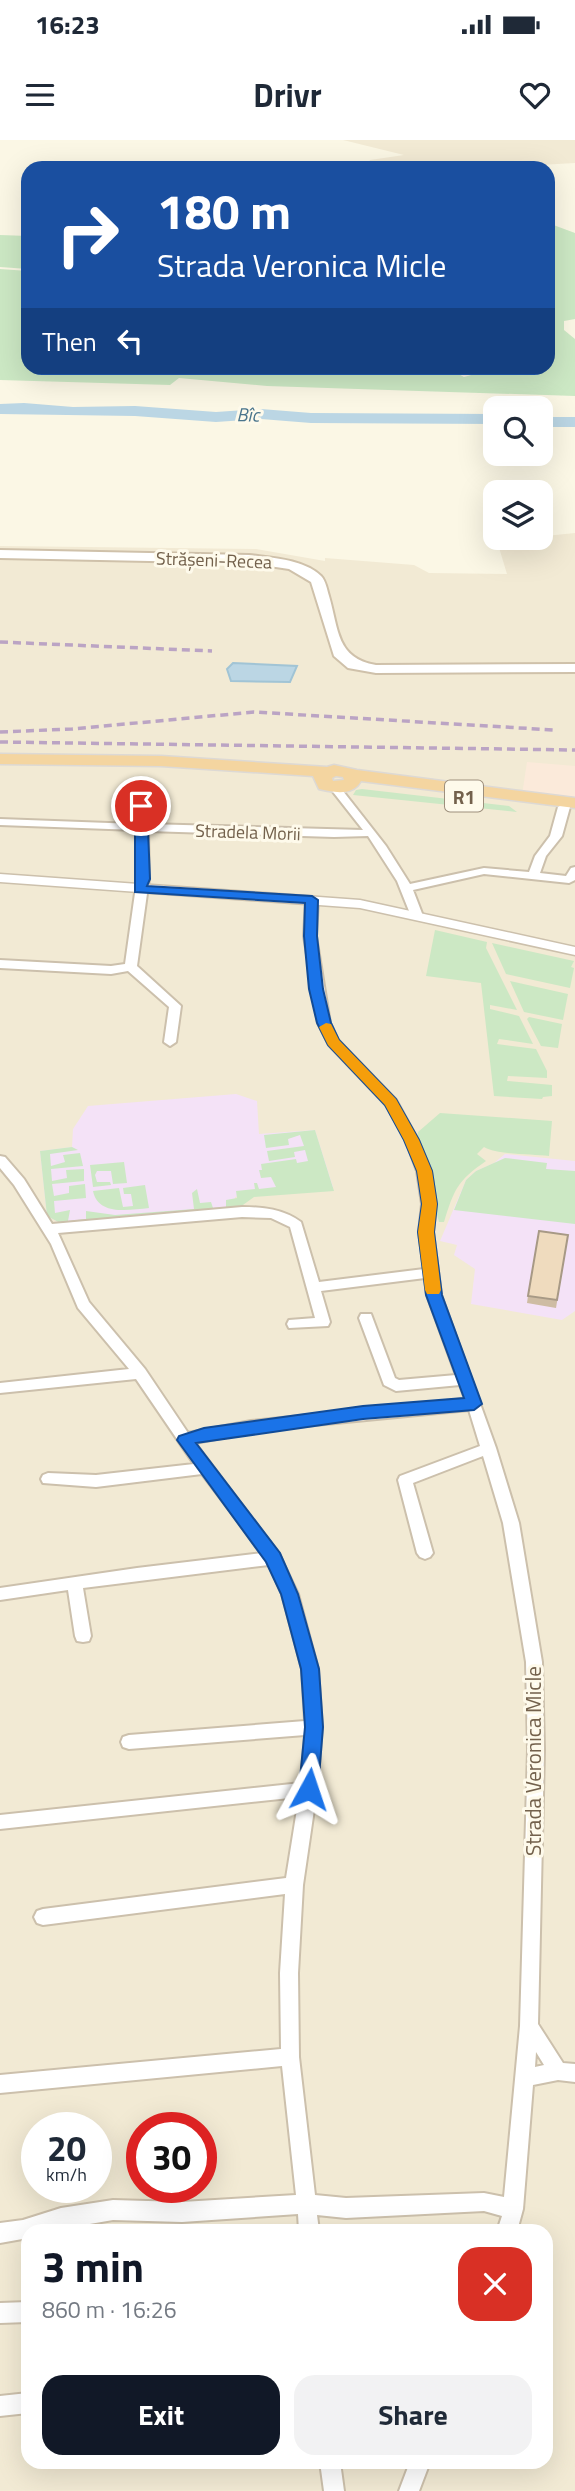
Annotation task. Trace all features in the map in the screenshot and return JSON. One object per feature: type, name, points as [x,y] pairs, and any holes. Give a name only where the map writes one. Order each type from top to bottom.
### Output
[{"type":"highway","points":[[0,759],[161,761],[286,769],[338,780]]},
{"type":"highway","name":"R1","points":[[0,766],[169,769],[338,780],[571,806]]},
{"type":"main road","name":"Strășeni-Recea","points":[[0,554],[249,559],[279,562],[308,572],[317,580],[338,652],[344,660],[354,664],[376,669],[575,668]]},
{"type":"street","points":[[338,780],[406,888],[417,916]]},
{"type":"street","points":[[131,967],[143,879],[141,783]]},
{"type":"street","points":[[533,876],[541,856],[556,836],[571,806]]},
{"type":"street","name":"Stradela Morii","points":[[0,822],[370,833]]},
{"type":"street","points":[[477,858],[478,873]]},
{"type":"street","points":[[406,888],[478,873],[569,880],[575,870]]},
{"type":"street","points":[[0,878],[360,904],[575,951]]},
{"type":"street","name":"Strada Veronica Micle","points":[[312,900],[310,936],[316,989],[324,1023],[333,1042],[391,1102],[412,1140],[424,1171],[429,1204],[426,1232],[434,1295],[489,1448],[511,1523],[534,1662],[536,1750],[529,2026],[510,2224]]},
{"type":"street","points":[[0,964],[111,970],[131,967]]},
{"type":"street","points":[[131,967],[175,1006],[170,1042]]},
{"type":"street","points":[[0,1160],[19,1182],[58,1244],[83,1304],[139,1373],[205,1468],[274,1558],[289,1594],[310,1669],[314,1727],[309,1789],[294,1885],[289,1973],[290,2057],[308,2224]]},
{"type":"street","points":[[48,1229],[242,1212],[272,1212],[285,1216],[296,1225],[323,1322],[294,1324]]},
{"type":"street","points":[[314,1287],[430,1273]]},
{"type":"street","points":[[366,1318],[389,1381],[396,1386],[465,1379]]},
{"type":"street","points":[[0,1388],[139,1373]]},
{"type":"street","points":[[185,1440],[204,1434],[295,1421],[474,1404]]},
{"type":"street","points":[[425,1552],[405,1480],[489,1448]]},
{"type":"street","points":[[48,1479],[87,1481],[205,1468]]},
{"type":"street","points":[[0,1594],[126,1575],[274,1558]]},
{"type":"street","points":[[75,1584],[83,1636]]},
{"type":"street","points":[[129,1742],[314,1727]]},
{"type":"street","points":[[0,1822],[309,1789]]},
{"type":"street","points":[[43,1917],[294,1885]]},
{"type":"street","points":[[529,2026],[566,2072]]},
{"type":"street","points":[[0,2084],[290,2057]]},
{"type":"street","points":[[525,2078],[566,2072]]},
{"type":"street","points":[[42,2224],[61,2218],[113,2210],[182,2212],[307,2204],[346,2208],[484,2203],[513,2208]]},
{"type":"street","points":[[0,2233],[21,2230]]},
{"type":"street","points":[[0,2313],[21,2312]]},
{"type":"street","points":[[0,2406],[21,2404]]},
{"type":"street","points":[[331,2469],[334,2491]]},
{"type":"street","points":[[409,2491],[417,2469]]},
{"type":"shaded area","points":[[343,140],[575,140],[575,163],[370,161],[404,155]]},
{"type":"shaded area","points":[[575,533],[575,2491],[0,2491],[0,546],[256,549],[325,561],[325,558],[414,565],[429,573],[507,574],[500,550],[553,550],[553,535]]},
{"type":"shaded area","points":[[527,762],[575,766],[575,800],[522,795]]},
{"type":"shaded area","points":[[236,1094],[257,1101],[259,1134],[315,1130],[333,1187],[235,1197],[236,1210],[62,1224],[47,1216],[40,1151],[72,1147],[73,1129],[88,1106]]},
{"type":"shaded area","points":[[505,1154],[575,1161],[575,1311],[562,1320],[471,1304],[475,1269],[454,1255],[457,1245],[440,1241],[466,1180]]},
{"type":"green space","points":[[555,226],[575,233],[575,319],[564,321],[564,330],[575,339],[575,396],[267,386],[179,378],[170,385],[0,380],[0,269],[21,270],[21,375],[555,375]]},
{"type":"green space","points":[[0,235],[21,236],[21,268],[0,267]]},
{"type":"green space","points":[[356,790],[509,806],[517,812],[353,795]]},
{"type":"green space","points":[[435,930],[487,942],[486,948],[517,1010],[490,1005],[490,1009],[519,1016],[533,1044],[499,1039],[497,1044],[536,1049],[547,1071],[547,1078],[508,1076],[507,1081],[552,1085],[552,1096],[542,1099],[494,1096],[481,983],[426,976]]},
{"type":"green space","points":[[492,943],[574,961],[570,988],[506,974]]},
{"type":"green space","points":[[510,981],[568,994],[563,1020],[524,1012]]},
{"type":"green space","points":[[529,1017],[562,1024],[558,1048],[541,1046],[527,1019]]},
{"type":"green space","points":[[440,1113],[552,1121],[549,1156],[506,1153],[484,1147],[477,1154],[486,1161],[458,1187],[444,1222],[439,1222],[417,1138],[418,1132]]},
{"type":"green space","points":[[315,1130],[334,1191],[254,1197],[236,1210],[62,1224],[47,1216],[40,1151],[72,1147],[78,1150],[50,1154],[51,1166],[65,1162],[63,1155],[80,1153],[83,1166],[51,1169],[52,1181],[67,1178],[66,1170],[84,1169],[84,1181],[52,1184],[54,1196],[69,1193],[69,1186],[85,1184],[86,1198],[54,1201],[55,1213],[70,1210],[68,1221],[86,1219],[86,1211],[115,1215],[194,1209],[192,1193],[197,1189],[200,1203],[211,1202],[213,1208],[226,1207],[226,1200],[237,1198],[236,1191],[255,1189],[254,1183],[257,1183],[259,1189],[276,1187],[271,1177],[261,1178],[261,1164],[296,1159],[297,1163],[308,1161],[305,1150],[294,1152],[295,1157],[269,1161],[267,1151],[304,1146],[300,1135],[288,1139],[289,1145],[266,1148],[264,1135]]},
{"type":"green space","points":[[505,1158],[547,1163],[546,1169],[575,1171],[575,1224],[454,1210],[466,1180],[476,1171]]},
{"type":"green space","points":[[124,1162],[127,1183],[113,1184],[111,1171],[97,1171],[97,1182],[110,1182],[111,1185],[93,1187],[90,1165]]},
{"type":"green space","points":[[145,1185],[149,1208],[108,1208],[96,1199],[93,1191],[119,1188],[123,1207],[133,1206],[131,1194],[124,1194],[123,1188]]},
{"type":"water","points":[[233,663],[297,666],[290,682],[231,681],[227,669]]},
{"type":"building","points":[[539,1231],[568,1235],[557,1300],[528,1296]]},
{"type":"waterway","name":"Bîc","points":[[0,409],[135,411],[216,417],[261,414],[311,418],[483,419]]},
{"type":"waterway","name":"Bîc","points":[[553,422],[575,422]]},
{"type":"railway","points":[[0,642],[212,651]]},
{"type":"railway","points":[[0,732],[72,729],[254,712],[554,730]]},
{"type":"railway","points":[[0,742],[575,750]]},
{"type":"slow traffic","points":[[326,1027],[333,1042],[391,1102],[412,1140],[424,1171],[429,1204],[426,1232],[433,1290]]},
{"type":"route","points":[[141,806],[143,879],[140,889],[312,900],[310,936],[316,989],[324,1023],[333,1042],[391,1102],[412,1140],[424,1171],[429,1204],[426,1232],[434,1295],[474,1404],[281,1423],[204,1434],[185,1440],[274,1558],[289,1594],[310,1669],[314,1727],[309,1789]]}]
